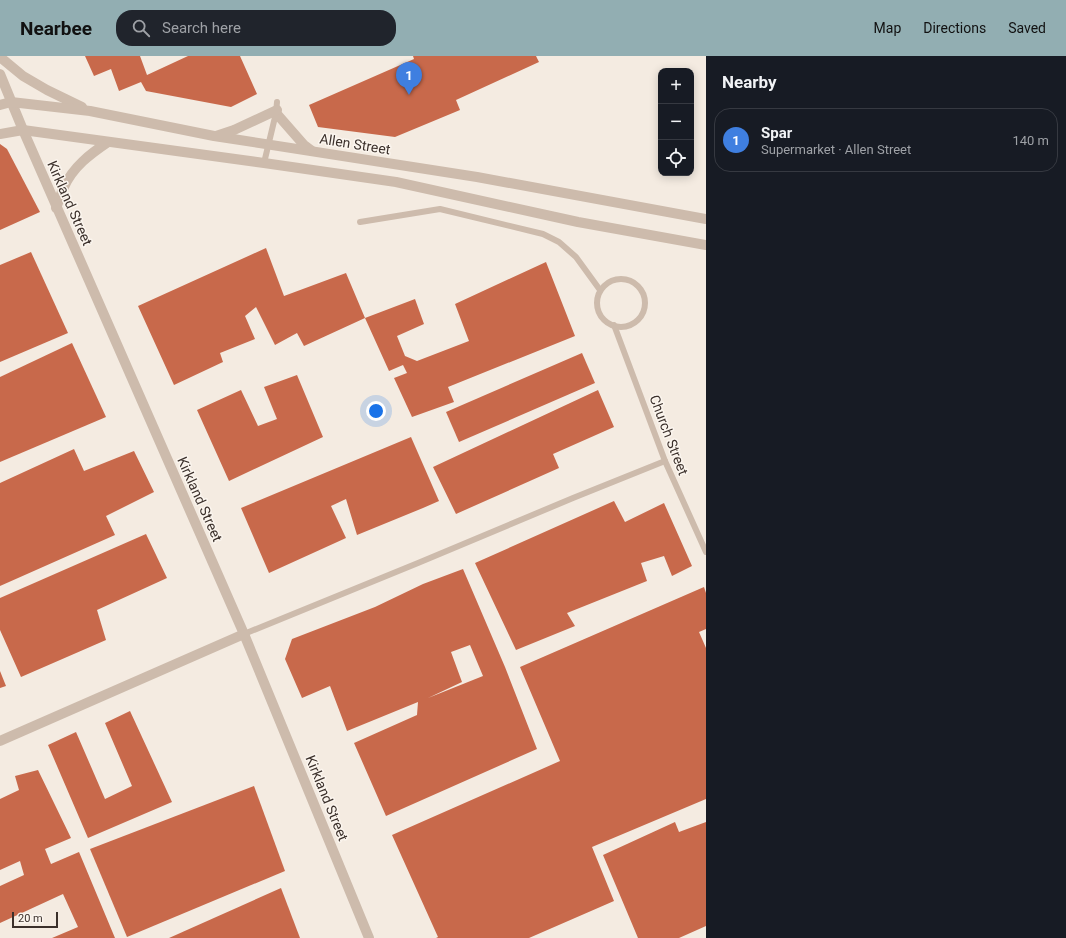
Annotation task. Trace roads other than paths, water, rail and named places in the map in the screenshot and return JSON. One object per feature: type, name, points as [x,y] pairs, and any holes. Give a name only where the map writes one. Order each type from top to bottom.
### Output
[{"type":"street","points":[[0,57],[23,76],[47,90],[90,111]]},
{"type":"street","name":"Kirkland Street","points":[[0,74],[22,130],[244,634],[369,938]]},
{"type":"street","name":"Allen Street","points":[[0,105],[10,102],[90,111],[214,136],[477,177],[706,220]]},
{"type":"street","points":[[214,136],[234,130],[277,108],[304,145],[313,152]]},
{"type":"street","points":[[0,134],[22,130],[396,182],[578,222],[706,245]]},
{"type":"street","points":[[56,208],[64,186],[81,162],[91,153],[108,142]]},
{"type":"street","points":[[0,741],[244,634]]},
{"type":"lane","points":[[264,163],[277,108]]},
{"type":"lane","points":[[360,222],[440,209],[543,234],[559,242],[576,257],[600,290]]},
{"type":"lane","points":[[612,280],[628,280],[635,284],[644,296],[643,312],[632,323],[625,326],[610,324],[599,313],[597,298],[600,290],[612,280]]},
{"type":"lane","name":"Church Street","points":[[614,325],[665,461],[706,552]]},
{"type":"lane","points":[[244,634],[665,461]]},
{"type":"place","name":"Spar","points":[[409,95]]}]
